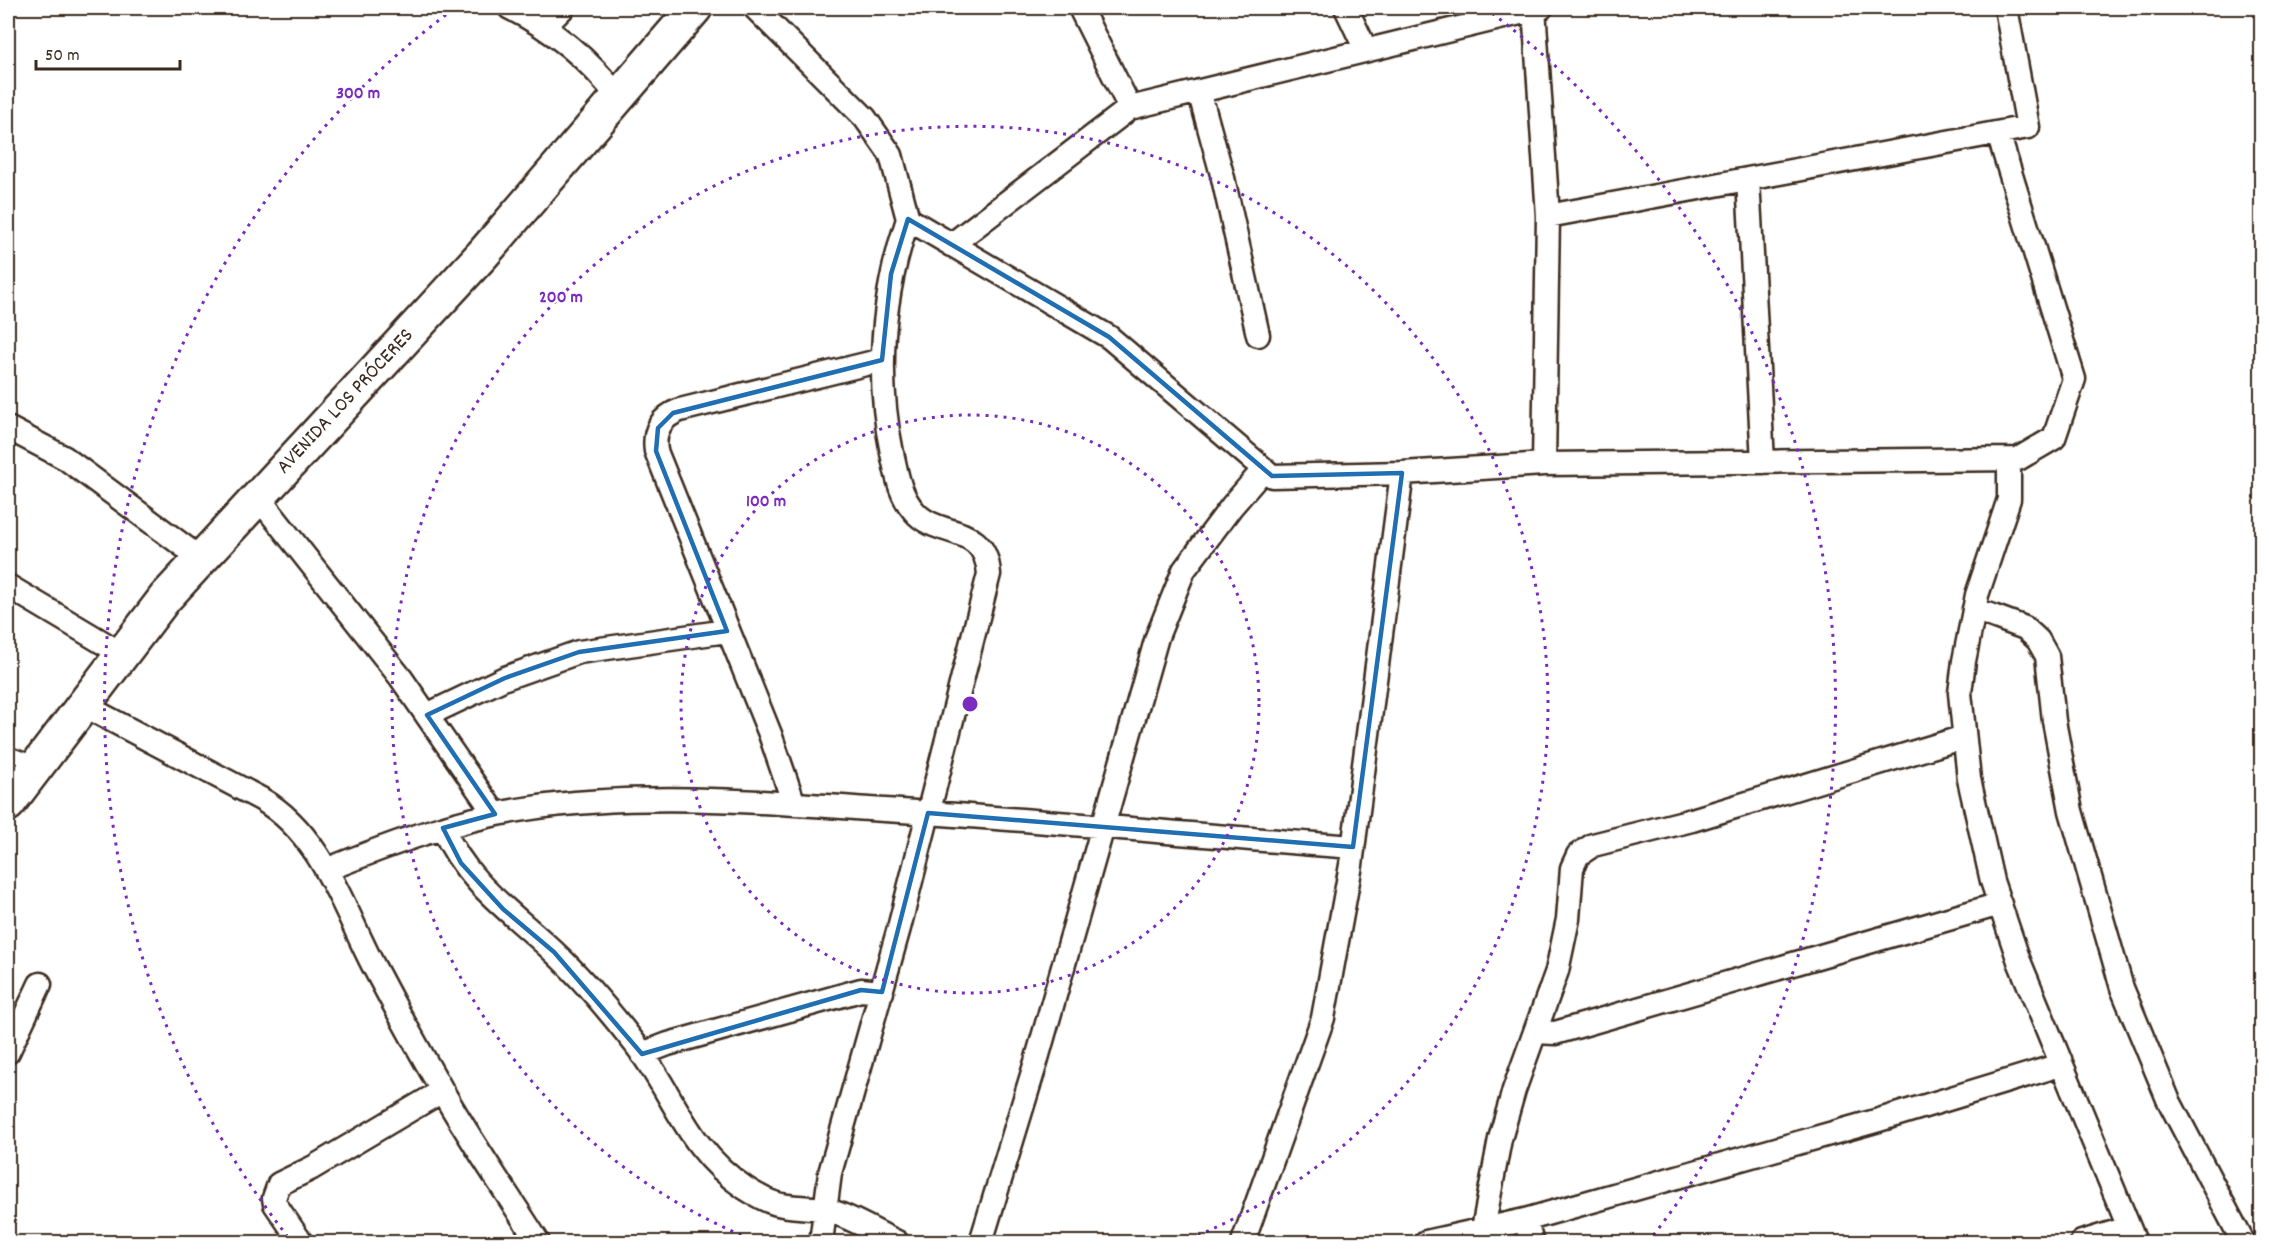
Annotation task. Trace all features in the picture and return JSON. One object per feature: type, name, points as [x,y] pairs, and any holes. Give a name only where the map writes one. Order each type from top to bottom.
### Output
[{"type":"highway","name":"AVENIDA LOS PRÓCERES","points":[[8,804],[165,598],[483,254],[695,8]]},
{"type":"street","points":[[510,8],[544,27],[588,61],[618,96]]},
{"type":"street","points":[[544,27],[563,8]]},
{"type":"street","points":[[755,8],[865,118],[891,155],[909,219],[890,284],[882,360],[895,473],[903,496],[923,520],[970,538],[982,549],[988,564],[987,583],[882,992],[830,1173],[821,1242]]},
{"type":"street","points":[[1080,8],[1130,108]]},
{"type":"street","points":[[1346,8],[1366,50]]},
{"type":"street","points":[[951,245],[1130,108],[1536,8],[1548,216],[1544,464]]},
{"type":"street","points":[[1548,216],[2028,127],[2006,8]]},
{"type":"street","points":[[1199,91],[1223,178],[1258,335]]},
{"type":"street","points":[[909,219],[1109,337],[1272,476],[1402,473],[1544,464],[2009,460],[2018,459],[2054,438],[2074,378],[1998,133]]},
{"type":"street","points":[[1748,179],[1762,462]]},
{"type":"street","points":[[794,804],[770,734],[727,631],[655,443],[658,428],[667,417],[680,410],[882,360]]},
{"type":"street","points":[[8,428],[65,458],[130,504],[201,559]]},
{"type":"street","points":[[2009,460],[2009,499],[1974,609],[1960,693],[1964,737],[1969,779],[1980,830],[2000,904],[2019,961],[2131,1235],[2082,1242]]},
{"type":"street","points":[[981,1242],[1102,828],[1145,671],[1184,570],[1232,506],[1264,469]]},
{"type":"street","points":[[1243,1242],[1323,1018],[1353,847],[1402,473]]},
{"type":"street","points":[[258,498],[402,678],[495,814]]},
{"type":"street","points":[[8,586],[122,654]]},
{"type":"street","points":[[1974,609],[2025,628],[2038,640],[2047,656],[2054,721],[2071,811],[2122,988],[2168,1099],[2243,1242]]},
{"type":"street","points":[[427,715],[505,678],[579,652],[727,631]]},
{"type":"street","points":[[83,705],[275,807],[300,829],[326,870],[442,1091],[538,1242]]},
{"type":"street","points":[[1483,1229],[1500,1139],[1514,1090],[1563,945],[1572,868],[1578,855],[1585,849],[1703,817],[1964,737]]},
{"type":"street","points":[[326,870],[443,828],[495,814],[599,802],[794,804],[1353,847]]},
{"type":"street","points":[[443,828],[451,846],[470,875],[503,909],[554,952],[642,1054],[690,1134],[724,1172],[764,1200],[779,1206],[824,1209],[897,1242]]},
{"type":"street","points":[[1535,1032],[1555,1034],[2000,904]]},
{"type":"street","points":[[8,1052],[40,984]]},
{"type":"street","points":[[642,1054],[668,1044],[861,990],[882,992]]},
{"type":"street","points":[[1426,1242],[1525,1220],[1879,1120],[2060,1065]]},
{"type":"street","points":[[301,1242],[275,1204],[274,1197],[279,1184],[332,1157],[442,1091]]},
{"type":"street","points":[[1525,1220],[1532,1242]]},
{"type":"lane","points":[[8,753],[38,764]]},
{"type":"highlighted area","points":[[908,219],[1109,337],[1272,476],[1402,473],[1353,847],[928,813],[882,992],[861,990],[642,1054],[554,952],[503,909],[461,863],[443,828],[495,814],[427,715],[505,678],[579,652],[727,631],[656,451],[658,428],[673,413],[882,360],[891,274]]}]
